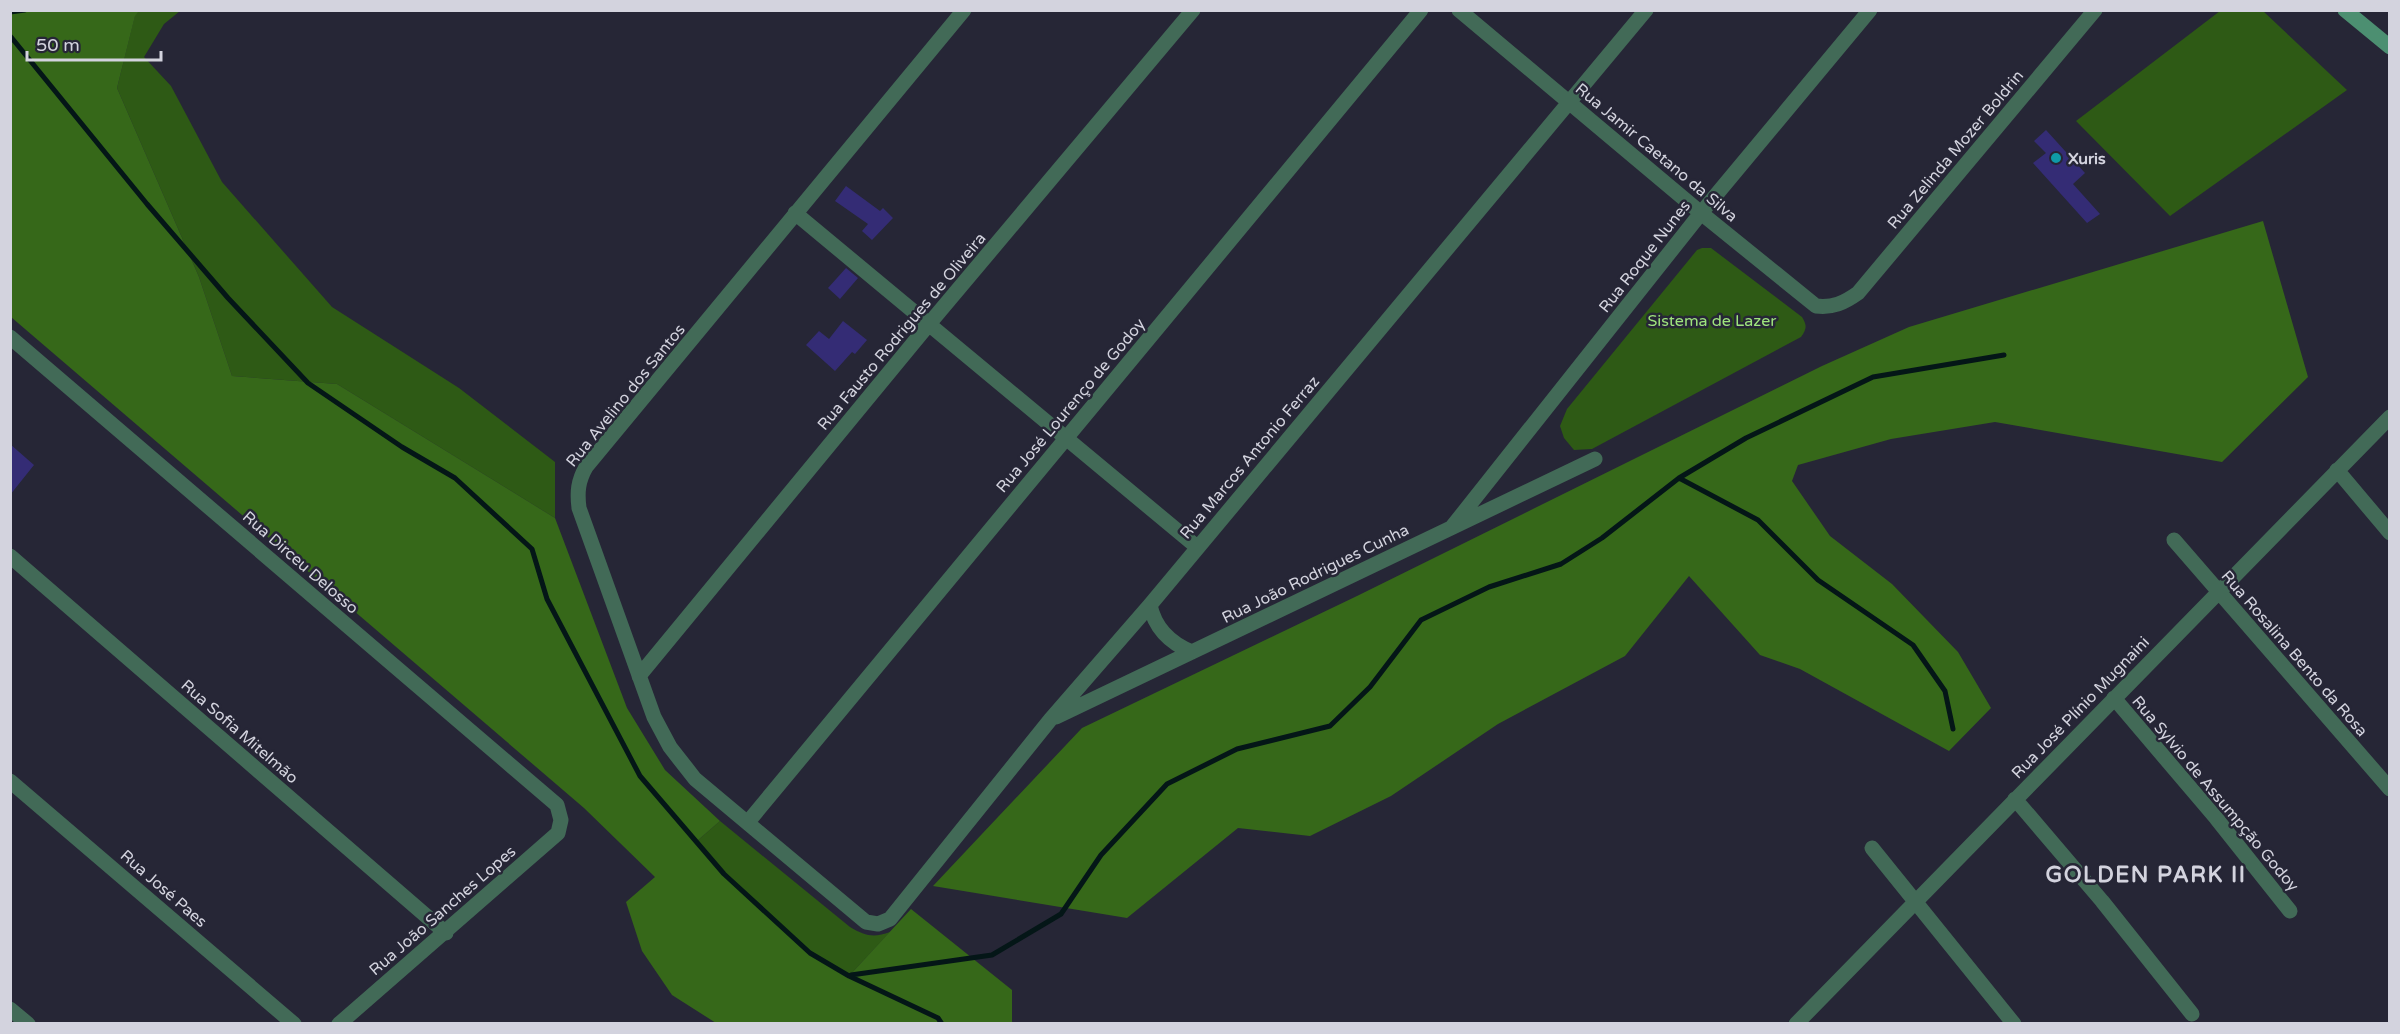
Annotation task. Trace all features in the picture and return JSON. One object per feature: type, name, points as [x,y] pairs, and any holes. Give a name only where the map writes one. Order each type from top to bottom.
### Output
[{"type":"main road","points":[[2346,10],[2390,47]]},
{"type":"street","name":"Rua Avelino dos Santos","points":[[878,924],[866,922],[695,779],[670,747],[654,717],[579,508],[577,495],[579,480],[586,467],[963,10]]},
{"type":"street","name":"Rua Fausto Rodrigues de Oliveira","points":[[639,676],[929,324],[1193,10]]},
{"type":"street","name":"Rua José Lourenço de Godoy","points":[[748,822],[1421,10]]},
{"type":"street","name":"Rua Jamir Caetano da Silva","points":[[1459,10],[1701,213],[1816,306],[1838,305]]},
{"type":"street","name":"Rua Marcos Antonio Ferraz","points":[[878,924],[890,919],[1050,720],[1150,605],[1646,10]]},
{"type":"street","name":"Rua Roque Nunes","points":[[1452,527],[1701,213],[1870,10]]},
{"type":"street","name":"Rua Zelinda Mozer Boldrin","points":[[1838,305],[1858,293],[2095,10]]},
{"type":"street","points":[[795,213],[1197,547]]},
{"type":"street","name":"Rua Dirceu Delosso","points":[[10,336],[557,805],[561,820]]},
{"type":"street","name":"Rua José Plínio Mugnaini","points":[[1796,1023],[2390,417]]},
{"type":"street","name":"Rua João Rodrigues Cunha","points":[[1050,720],[1594,459]]},
{"type":"street","points":[[2337,470],[2390,532]]},
{"type":"street","name":"Rua Rosalina Bento da Rosa","points":[[2174,540],[2390,789]]},
{"type":"street","name":"Rua Sofia Mitelmão","points":[[10,556],[446,933]]},
{"type":"street","points":[[1150,605],[1153,619],[1163,633],[1175,645],[1192,652]]},
{"type":"street","name":"Rua Sylvio de Assumpção Godoy","points":[[2114,698],[2216,818],[2290,911]]},
{"type":"street","name":"Rua José Paes","points":[[10,781],[294,1023]]},
{"type":"street","points":[[2015,799],[2102,901],[2192,1014]]},
{"type":"street","name":"Rua João Sanches Lopes","points":[[339,1023],[446,933],[558,833],[561,820]]},
{"type":"street","points":[[1872,848],[2014,1023]]},
{"type":"street","points":[[10,1009],[28,1023]]},
{"type":"green space","points":[[11,10],[139,11],[135,16],[117,88],[199,277],[232,376],[337,384],[555,518],[627,708],[665,770],[720,821],[697,841],[724,874],[810,953],[849,976],[911,909],[1012,990],[1012,1023],[716,1023],[672,995],[642,951],[626,902],[655,877],[584,808],[11,317]]},
{"type":"green space","points":[[139,11],[180,11],[164,24],[144,57],[171,86],[222,182],[332,307],[459,388],[555,462],[555,518],[337,384],[232,376],[199,277],[117,88],[135,15]]},
{"type":"green space","points":[[2220,11],[2263,11],[2347,90],[2170,216],[2076,121]]},
{"type":"green space","points":[[2263,221],[2308,377],[2222,462],[1995,422],[1891,439],[1798,465],[1792,481],[1830,536],[1892,584],[1958,652],[1991,708],[1949,751],[1800,669],[1760,655],[1689,576],[1625,656],[1498,724],[1391,796],[1310,836],[1238,828],[1127,918],[933,886],[1082,728],[1357,596],[1822,366],[1909,327]]},
{"type":"green space","name":"Sistema de Lazer","points":[[1711,248],[1802,317],[1806,327],[1803,334],[1592,449],[1574,450],[1564,438],[1560,426],[1567,409],[1697,250]]},
{"type":"green space","points":[[720,821],[850,927],[870,935],[890,932],[849,976],[810,953],[724,874],[697,841]]},
{"type":"building","name":"Xuris","points":[[2046,130],[2085,173],[2073,184],[2100,214],[2087,223],[2033,163],[2046,153],[2034,141]]},
{"type":"building","points":[[846,186],[880,211],[883,208],[893,218],[872,240],[862,231],[868,224],[835,201]]},
{"type":"building","points":[[846,268],[858,278],[840,299],[828,288]]},
{"type":"building","points":[[843,321],[867,340],[855,354],[852,352],[835,371],[806,345],[819,331],[829,339]]},
{"type":"building","points":[[10,444],[34,465],[10,495]]},
{"type":"waterway","points":[[10,12],[25,10]]},
{"type":"waterway","points":[[11,37],[147,204],[228,298],[308,383],[402,447],[455,478],[532,549],[547,599],[640,776],[724,874],[810,953],[849,976],[938,1018],[942,1024]]},
{"type":"waterway","points":[[851,975],[992,955],[1061,914],[1101,855],[1167,784],[1237,749],[1330,726],[1370,687],[1421,620],[1489,587],[1561,564],[1602,538],[1679,478],[1746,438],[1873,377],[2004,355]]},
{"type":"waterway","points":[[1679,478],[1758,520],[1818,580],[1913,645],[1945,691],[1953,729]]},
{"type":"place","name":"Xuris","points":[[2056,158]]},
{"type":"district","name":"GOLDEN PARK II","points":[[2146,874]]}]
